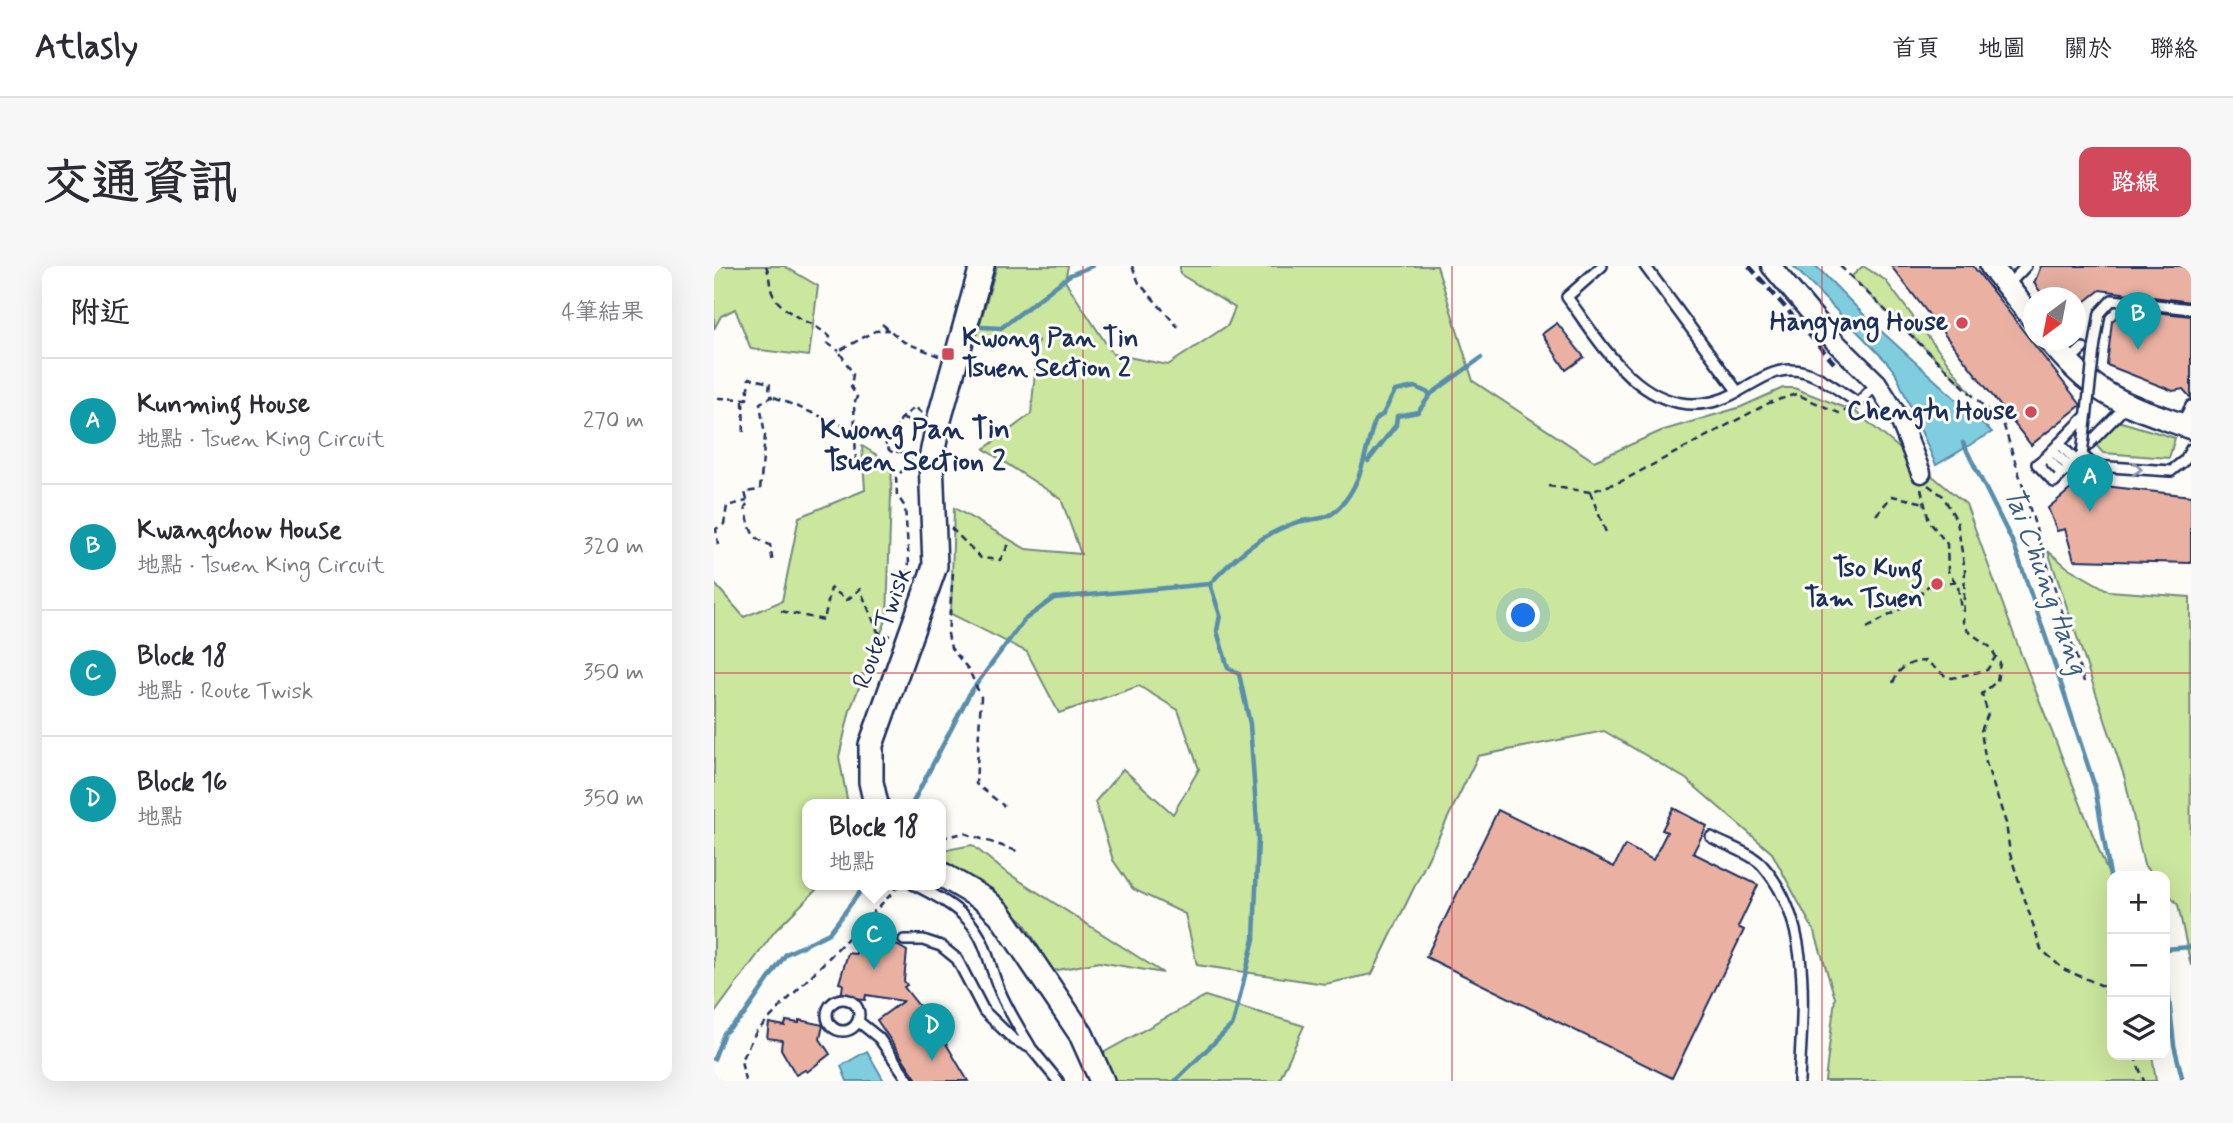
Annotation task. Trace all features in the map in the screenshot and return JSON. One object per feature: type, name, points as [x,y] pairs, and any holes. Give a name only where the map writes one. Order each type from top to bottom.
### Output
[{"type":"main road","name":"Route Twisk","points":[[874,793],[872,746],[879,718],[935,566],[936,511],[931,459],[982,266]]},
{"type":"main road","points":[[946,877],[985,900],[1000,914],[1081,1034],[1102,1081]]},
{"type":"street","points":[[1771,266],[1836,343],[1877,383],[1901,422],[1922,474]]},
{"type":"street","points":[[1991,266],[2023,306]]},
{"type":"street","points":[[2067,350],[2076,355],[2098,390],[2126,405],[2188,419]]},
{"type":"lane","points":[[1602,266],[1567,297],[1628,378],[1657,394],[1688,402],[1718,401],[1776,372],[1791,370],[1805,372],[1858,402],[1877,383]]},
{"type":"lane","points":[[1645,266],[1738,392]]},
{"type":"lane","points":[[2007,286],[2026,266]]},
{"type":"lane","points":[[2085,417],[2037,464],[2054,482],[2072,464],[2085,417],[2100,313],[2112,300],[2191,309]]},
{"type":"lane","points":[[2098,390],[2089,409],[2044,454],[2044,462],[2055,472],[2061,471],[2126,405]]},
{"type":"lane","points":[[2052,450],[2072,464],[2171,471],[2185,460],[2191,449]]},
{"type":"lane","points":[[1711,838],[1762,864],[1793,916],[1803,988],[1799,1081]]},
{"type":"lane","points":[[924,890],[952,906],[978,932],[987,947],[996,983],[1011,1016],[1031,1048],[1058,1081]]},
{"type":"lane","points":[[904,940],[923,940],[942,946],[957,959],[984,1011],[1013,1039],[1031,1048]]},
{"type":"lane","points":[[859,1022],[879,1038],[909,1081]]},
{"type":"path","points":[[766,266],[770,273],[774,298],[792,314],[830,337],[827,343],[839,351],[853,374],[851,387],[858,397],[854,404],[856,460],[830,461]]},
{"type":"path","points":[[1132,266],[1139,283],[1178,327]]},
{"type":"path","points":[[1842,267],[2004,426],[2084,682]]},
{"type":"path","points":[[2132,315],[2134,293]]},
{"type":"path","points":[[882,324],[904,342],[956,360]]},
{"type":"path","points":[[839,351],[875,331],[889,330]]},
{"type":"path","points":[[718,398],[747,399],[749,378],[770,383],[769,392],[772,397],[887,444],[895,454],[898,451]]},
{"type":"path","points":[[1548,486],[1590,492],[1622,481],[1769,403],[1796,394],[1841,414],[1858,402]]},
{"type":"path","points":[[772,397],[760,403],[765,436],[760,489],[745,492],[745,508],[754,537],[770,545],[773,564]]},
{"type":"path","points":[[743,400],[744,436]]},
{"type":"path","points":[[887,444],[901,419],[915,407]]},
{"type":"path","points":[[916,456],[896,478],[897,495],[905,507],[909,563],[905,580],[893,601],[919,612]]},
{"type":"path","points":[[1922,474],[1920,487],[1924,503],[1933,528],[1947,544],[1948,571],[1956,581],[1968,631],[1996,656],[1999,675],[1982,694],[1988,714],[1980,731],[2010,854],[2041,948],[2063,970],[2103,986],[2107,997]]},
{"type":"path","points":[[1922,474],[1932,490],[1943,496],[1957,521],[1965,570],[1962,614]]},
{"type":"path","points":[[1590,492],[1607,535]]},
{"type":"path","points":[[1876,515],[1892,496],[1924,503]]},
{"type":"path","points":[[718,545],[716,529],[724,524],[727,506],[747,501]]},
{"type":"path","points":[[936,511],[981,558],[1000,560],[1009,544],[1013,545]]},
{"type":"path","points":[[935,566],[953,572],[947,634],[951,648],[969,670],[981,697],[976,785],[1004,806]]},
{"type":"path","points":[[1867,628],[1914,601],[1928,586],[1956,581]]},
{"type":"path","points":[[781,611],[824,620],[831,588],[846,600],[860,589],[878,632],[893,636]]},
{"type":"path","points":[[1893,682],[1899,671],[1913,662],[1926,661],[1952,678],[1987,670],[1996,656]]},
{"type":"path","points":[[946,837],[964,833],[1017,852]]},
{"type":"path","points":[[745,1081],[741,1060],[756,1032],[895,890]]},
{"type":"path","points":[[2136,1060],[2144,1081]]},
{"type":"green space","points":[[714,266],[784,266],[818,286],[809,356],[751,349],[735,309],[721,316],[714,329]]},
{"type":"green space","points":[[997,266],[1068,266],[1065,281],[1113,354],[1168,365],[1228,325],[1235,308],[1180,274],[1180,266],[1437,266],[1473,381],[1594,461],[1661,431],[1741,407],[1783,388],[1794,388],[1856,412],[1966,504],[2021,654],[2107,871],[2107,1060],[2153,1060],[2156,1081],[1825,1081],[1835,998],[1815,933],[1772,853],[1686,779],[1604,731],[1478,756],[1372,974],[1325,984],[1197,965],[1185,914],[1133,889],[1113,860],[1095,802],[1123,769],[1173,814],[1199,769],[1178,710],[1139,686],[1059,713],[1027,652],[951,614],[954,508],[1026,549],[1081,554],[1061,499],[984,449],[1031,414],[1038,340],[974,343]]},
{"type":"green space","points":[[1863,266],[1885,280],[1971,393],[1851,277]]},
{"type":"green space","points":[[2118,421],[2175,438],[2169,458],[2103,453],[2096,445]]},
{"type":"green space","points":[[862,446],[892,464],[887,618],[850,710],[839,757],[847,799],[802,799],[802,890],[816,890],[775,931],[714,1014],[714,583],[744,617],[782,601],[799,517],[865,490]]},
{"type":"green space","points":[[2048,551],[2067,567],[2109,591],[2190,597],[2191,966],[2178,905],[2170,896],[2170,871],[2149,871],[2144,865],[2125,779]]},
{"type":"green space","points":[[972,845],[1003,870],[1163,973],[1099,962],[1053,971],[1023,921],[946,863],[946,850]]},
{"type":"green space","points":[[1205,996],[1304,1026],[1279,1081],[1114,1081],[1103,1053]]},
{"type":"water","points":[[1793,266],[1816,266],[1869,320],[1992,432],[1936,465],[1896,374]]},
{"type":"water","points":[[867,1051],[884,1081],[847,1081],[841,1066]]},
{"type":"building","points":[[1891,266],[1973,266],[2023,330],[2023,350],[2038,350],[2081,405],[2031,445]]},
{"type":"building","points":[[2041,266],[2191,266],[2191,302],[2100,290],[2086,301],[2086,287],[2037,287],[2034,283]]},
{"type":"building","points":[[2127,309],[2191,316],[2191,398],[2183,389],[2173,391],[2107,365],[2112,321]]},
{"type":"building","points":[[1557,323],[1584,357],[1566,370],[1542,334]]},
{"type":"building","points":[[2078,483],[2191,496],[2191,563],[2074,560],[2065,529],[2057,531],[2048,508]]},
{"type":"building","points":[[1673,808],[1707,826],[1693,853],[1758,885],[1738,927],[1744,930],[1672,1078],[1426,957],[1498,810],[1614,867],[1625,845],[1653,860],[1667,832],[1662,830]]},
{"type":"building","points":[[879,937],[896,940],[895,944],[907,951],[904,981],[907,985],[904,987],[938,1030],[968,1081],[918,1081],[877,1020],[903,1001],[866,995],[865,1000],[841,998],[843,984],[839,983],[848,953],[856,954],[858,938],[879,941]]},
{"type":"building","points":[[799,1020],[823,1025],[820,1039],[830,1054],[807,1072],[805,1070],[796,1075],[781,1049],[782,1040],[767,1038],[769,1023],[785,1026],[786,1021],[799,1023]]},
{"type":"waterway","points":[[982,327],[1001,328],[1070,275],[1092,266]]},
{"type":"waterway","points":[[915,799],[970,693],[1024,620],[1054,598],[1210,584],[1237,557],[1268,535],[1298,522],[1322,518],[1338,509],[1347,499],[1358,477],[1375,420],[1383,414],[1395,391],[1415,387],[1431,394],[1481,358]]},
{"type":"waterway","points":[[1368,461],[1396,425],[1397,416],[1418,412],[1431,394]]},
{"type":"waterway","name":"Tai Chung Hang","points":[[1963,443],[2014,545],[2046,638],[2095,787],[2109,871]]},
{"type":"waterway","points":[[1175,1081],[1233,1024],[1254,939],[1258,838],[1250,724],[1239,674],[1228,668],[1217,631],[1220,615],[1210,584]]},
{"type":"waterway","points":[[714,1059],[724,1033],[744,1015],[786,954],[829,933],[861,890]]},
{"type":"waterway","points":[[2170,949],[2191,947]]},
{"type":"waterway","name":"Tai Chung Hang","points":[[2169,997],[2174,1045],[2183,1081]]},
{"type":"railway","points":[[1749,266],[1834,363]]},
{"type":"place","name":"Hangyang House","points":[[1962,323]]},
{"type":"place","name":"Kwangchow House","points":[[2138,350]]},
{"type":"place","name":"Kwong Pan Tin Tsuen Section 2","points":[[948,354]]},
{"type":"place","name":"Chengtu House","points":[[2031,412]]},
{"type":"place","name":"Kunming House","points":[[2090,512]]},
{"type":"place","name":"Tso Kung Tam Tsuen","points":[[1937,584]]},
{"type":"place","name":"Block 18","points":[[874,970]]},
{"type":"place","name":"Block 16","points":[[932,1061]]},
{"type":"district","name":"Kwong Pan Tin Tsuen Section 2","points":[[915,446]]}]
